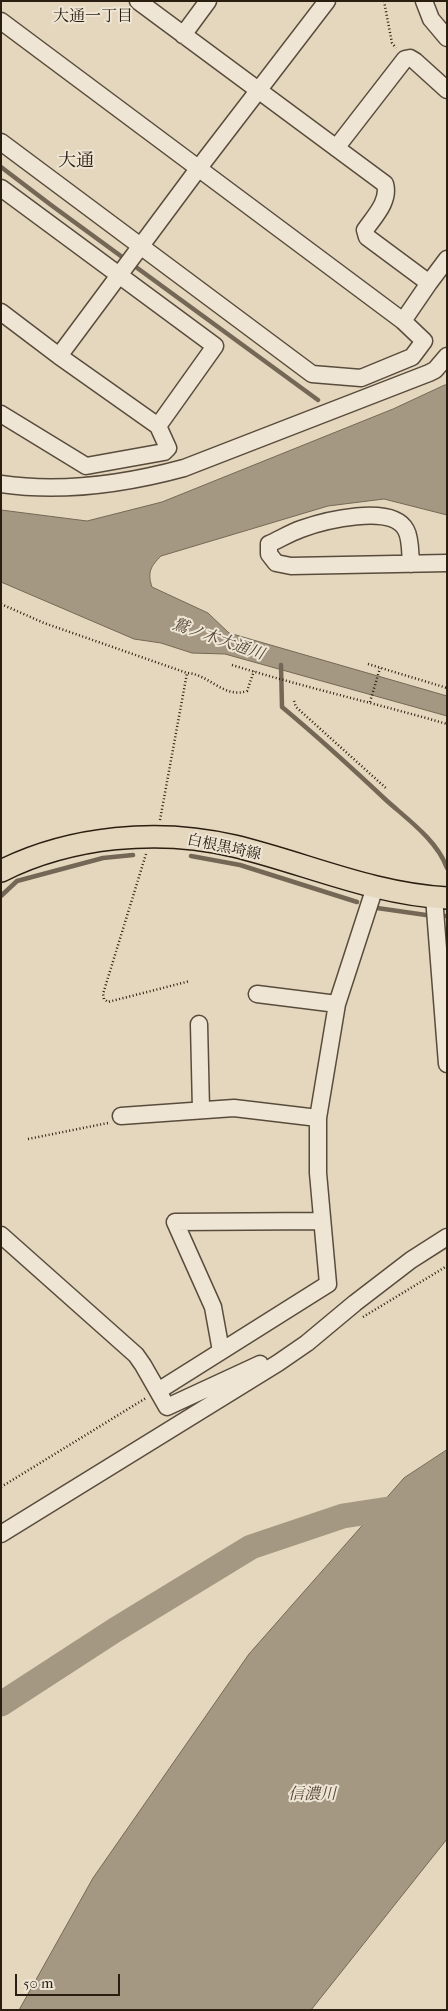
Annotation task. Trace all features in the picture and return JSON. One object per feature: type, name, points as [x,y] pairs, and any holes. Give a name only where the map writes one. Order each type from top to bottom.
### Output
[{"type":"main road","name":"白根黒埼線","points":[[1,871],[21,861],[53,851],[97,842],[154,836],[204,840],[235,846],[374,888],[441,898]]},
{"type":"street","points":[[138,1],[385,184],[386,198],[365,230],[367,236],[429,283]]},
{"type":"street","points":[[184,35],[208,1]]},
{"type":"street","points":[[59,356],[139,247],[327,1]]},
{"type":"street","points":[[424,1],[431,19],[447,38]]},
{"type":"street","points":[[1,21],[403,321],[424,341],[412,357],[361,378],[312,374],[139,247],[1,142]]},
{"type":"street","points":[[336,148],[405,59],[410,58],[415,61],[447,90]]},
{"type":"street","points":[[1,188],[215,346],[158,426]]},
{"type":"street","points":[[403,321],[447,259]]},
{"type":"street","points":[[1,312],[59,356],[158,426],[168,448],[164,452],[86,466],[1,414]]},
{"type":"street","points":[[1,484],[46,487],[96,485],[146,478],[184,468],[429,373],[435,370],[447,356]]},
{"type":"street","points":[[411,564],[407,531],[400,522],[384,516],[352,516],[310,527],[269,544],[269,554],[276,563],[291,566],[411,564],[447,563]]},
{"type":"street","points":[[158,1391],[328,1284],[318,1173],[318,1118],[337,1004],[374,888]]},
{"type":"street","points":[[441,898],[447,1064]]},
{"type":"street","points":[[257,994],[337,1004]]},
{"type":"street","points":[[199,1024],[201,1110]]},
{"type":"street","points":[[121,1116],[234,1108],[318,1118]]},
{"type":"street","points":[[221,1351],[213,1307],[175,1222],[322,1221]]},
{"type":"street","points":[[1,1235],[136,1355],[168,1407],[263,1362],[278,1364]]},
{"type":"street","points":[[1,1534],[278,1364],[307,1343],[355,1302],[411,1260],[447,1237]]},
{"type":"path","points":[[384,1],[392,43],[405,59]]},
{"type":"path","points":[[1,604],[44,623],[187,673],[203,676],[224,690],[238,694],[247,691],[254,671]]},
{"type":"path","points":[[368,664],[447,688]]},
{"type":"path","points":[[232,665],[291,683],[370,700],[447,724]]},
{"type":"path","points":[[370,700],[380,668]]},
{"type":"path","points":[[187,673],[154,836],[103,994],[104,999],[108,1002],[115,1001],[190,981]]},
{"type":"path","points":[[294,701],[296,707],[386,789]]},
{"type":"path","points":[[28,1140],[108,1123],[121,1116]]},
{"type":"path","points":[[361,1318],[447,1266]]},
{"type":"path","points":[[1,1487],[158,1391]]},
{"type":"water","name":"鷲ノ木大通川","points":[[447,385],[447,515],[384,499],[328,506],[161,556],[152,566],[150,577],[152,587],[208,613],[229,633],[447,696],[447,716],[225,654],[192,653],[161,643],[134,639],[1,582],[1,510],[87,521],[162,502],[393,409]]},
{"type":"water","name":"信濃川","points":[[447,1450],[447,1839],[311,2010],[19,2010],[93,1878],[249,1654],[404,1478]]},
{"type":"waterway","points":[[1,167],[318,400]]},
{"type":"waterway","points":[[281,665],[282,707],[421,831],[436,848],[447,868]]},
{"type":"waterway","points":[[1,896],[17,881],[103,858],[133,855]]},
{"type":"waterway","points":[[191,856],[240,865],[357,902]]},
{"type":"waterway","points":[[377,908],[426,915]]},
{"type":"waterway","name":"信濃川","points":[[1,1704],[115,1630],[251,1547],[343,1516],[447,1500]]},
{"type":"district","name":"大通一丁目","points":[[93,17]]},
{"type":"district","name":"大通","points":[[76,162]]}]
